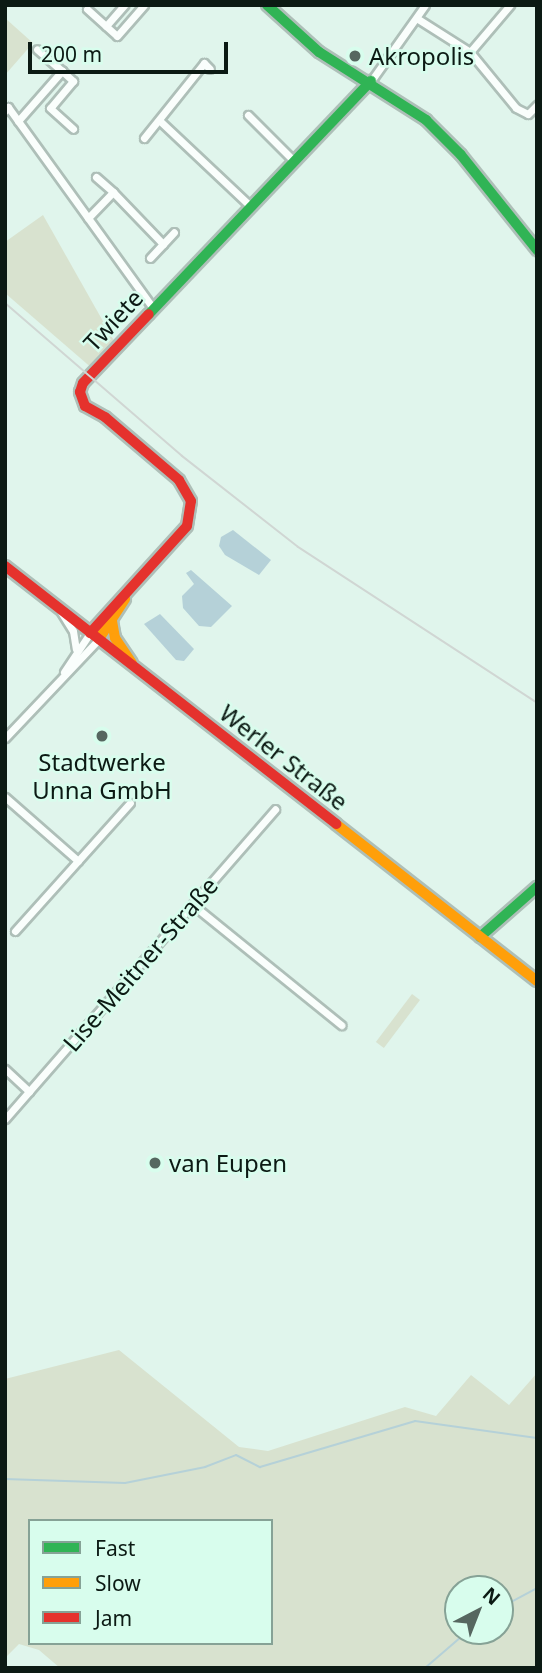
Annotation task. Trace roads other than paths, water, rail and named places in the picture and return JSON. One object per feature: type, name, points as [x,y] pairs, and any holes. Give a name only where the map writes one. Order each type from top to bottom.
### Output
[{"type":"street","points":[[106,26],[124,5]]},
{"type":"street","points":[[267,5],[314,48],[371,81],[440,134],[537,250]]},
{"type":"street","points":[[371,81],[418,19],[425,5]]},
{"type":"street","points":[[470,52],[510,5]]},
{"type":"street","points":[[86,9],[117,36],[140,7]]},
{"type":"street","points":[[418,19],[470,52],[516,108],[528,114],[537,105]]},
{"type":"street","points":[[37,49],[73,81],[50,108]]},
{"type":"street","points":[[144,138],[205,63]]},
{"type":"street","points":[[18,121],[62,71]]},
{"type":"street","name":"Twiete","points":[[94,636],[187,526],[191,501],[179,480],[105,417],[85,406],[80,392],[153,308],[249,205],[371,81]]},
{"type":"street","points":[[39,98],[74,129]]},
{"type":"street","points":[[7,109],[153,308]]},
{"type":"street","points":[[248,115],[293,160]]},
{"type":"street","points":[[160,121],[249,205]]},
{"type":"street","points":[[96,177],[163,244]]},
{"type":"street","points":[[88,218],[113,192]]},
{"type":"street","points":[[150,258],[174,232]]},
{"type":"street","name":"Werler Straße","points":[[5,566],[537,981]]},
{"type":"street","name":"Twiete","points":[[94,636],[112,621],[128,593]]},
{"type":"street","points":[[59,609],[73,631],[76,649]]},
{"type":"street","points":[[112,621],[115,638],[134,666]]},
{"type":"street","points":[[62,676],[76,649],[94,636]]},
{"type":"street","points":[[5,738],[62,676],[94,636]]},
{"type":"street","points":[[5,797],[78,861]]},
{"type":"street","points":[[15,931],[130,803]]},
{"type":"street","name":"Lise-Meitner-Straße","points":[[5,1119],[275,809]]},
{"type":"street","points":[[480,936],[537,887]]},
{"type":"street","points":[[192,905],[341,1025]]},
{"type":"street","points":[[5,1069],[29,1091]]},
{"type":"water","points":[[233,530],[271,560],[259,575],[225,555],[219,546],[221,537]]},
{"type":"water","points":[[191,570],[232,606],[211,627],[199,626],[183,608],[182,596],[194,584],[186,573]]},
{"type":"water","points":[[160,614],[194,649],[184,661],[176,660],[144,624]]},
{"type":"waterway","points":[[5,1479],[125,1483],[205,1467],[236,1455],[260,1467],[415,1421],[537,1438]]},
{"type":"waterway","points":[[514,1600],[537,1588]]},
{"type":"waterway","points":[[425,1668],[452,1645]]},
{"type":"railway","points":[[5,303],[182,456],[298,547],[537,703]]},
{"type":"place","name":"Akropolis","points":[[355,56]]},
{"type":"place","name":"Stadtwerke Unna GmbH","points":[[102,736]]},
{"type":"place","name":"van Eupen","points":[[155,1163]]}]
